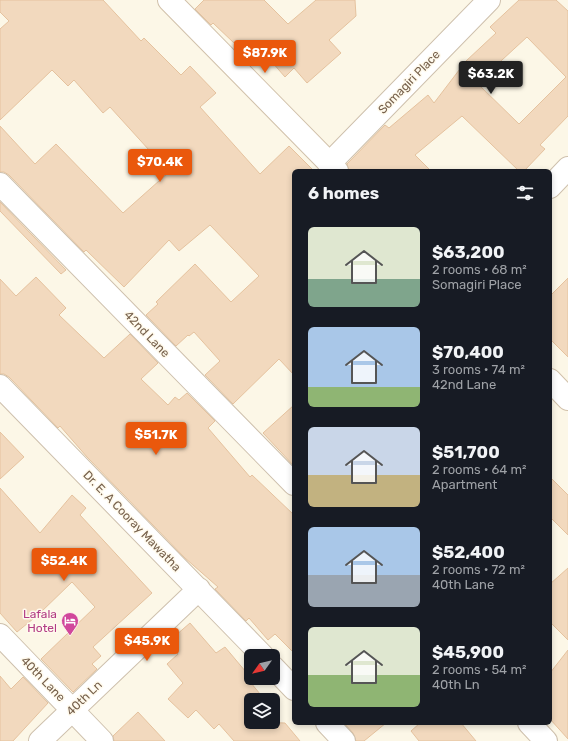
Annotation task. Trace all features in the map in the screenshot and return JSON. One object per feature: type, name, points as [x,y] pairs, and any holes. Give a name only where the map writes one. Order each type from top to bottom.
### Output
[{"type":"street","points":[[169,0],[333,167]]},
{"type":"street","name":"Somagiri Place","points":[[333,167],[489,0]]},
{"type":"street","points":[[552,185],[568,168]]},
{"type":"street","name":"42nd Lane","points":[[0,184],[292,482]]},
{"type":"street","points":[[552,382],[568,399]]},
{"type":"street","name":"Dr. E. A Cooray Mawatha","points":[[0,386],[256,649]]},
{"type":"street","name":"40th Ln","points":[[40,741],[199,589]]},
{"type":"street","name":"40th Lane","points":[[0,635],[102,741]]},
{"type":"street","points":[[280,674],[292,687]]},
{"type":"street","points":[[329,725],[344,741]]},
{"type":"street","points":[[531,725],[546,741]]},
{"type":"building","points":[[0,0],[103,0],[141,41],[144,38],[181,75],[190,66],[216,93],[200,107],[260,174],[289,146],[312,169],[292,169],[292,373],[279,359],[233,404],[205,375],[220,361],[194,332],[189,336],[188,335],[176,346],[146,315],[158,304],[156,302],[195,264],[231,302],[259,276],[210,225],[179,251],[169,240],[124,287],[86,250],[84,252],[9,175],[4,172],[0,172],[0,126],[35,164],[56,144],[123,213],[169,172],[110,107],[103,113],[74,80],[68,86],[52,70],[0,120],[0,29],[9,21],[0,12]]},
{"type":"building","points":[[204,0],[264,0],[288,24],[316,0],[355,0],[356,16],[329,40],[341,53],[307,83],[294,68],[285,77],[265,54],[256,64],[213,23],[211,25],[195,9]]},
{"type":"building","points":[[519,0],[556,0],[568,11],[568,116],[540,145],[545,149],[526,169],[517,169],[462,116],[415,155],[429,169],[348,169],[347,164],[385,125],[389,128],[428,95],[434,103],[466,61],[496,33],[490,27]],"holes":[[[527,37],[566,77],[519,124],[477,83]]]},
{"type":"building","points":[[0,202],[66,270],[61,274],[0,211]]},
{"type":"building","points":[[36,277],[66,308],[59,315],[104,358],[130,334],[158,363],[141,379],[168,405],[175,397],[179,400],[187,393],[215,421],[208,428],[250,477],[252,475],[292,513],[292,651],[275,634],[268,640],[249,618],[246,621],[215,589],[218,587],[185,558],[87,457],[60,426],[58,428],[9,377],[4,374],[0,374],[0,279],[16,296]]},
{"type":"building","points":[[568,278],[568,357],[552,341],[552,294]]},
{"type":"building","points":[[292,407],[292,464],[263,433]]},
{"type":"building","points":[[0,432],[24,457],[0,479]]},
{"type":"building","points":[[552,479],[568,495],[568,535],[552,519]]},
{"type":"building","points":[[0,488],[40,533],[72,495],[86,508],[80,515],[152,593],[93,647],[101,656],[92,664],[97,669],[73,692],[41,659],[95,607],[72,582],[39,614],[17,632],[0,613]]},
{"type":"building","points":[[568,568],[568,640],[552,624],[552,582]]},
{"type":"building","points":[[190,623],[216,653],[225,647],[244,670],[244,685],[253,685],[259,693],[244,693],[244,729],[280,729],[280,723],[285,723],[300,741],[234,741],[219,724],[214,729],[196,710],[188,718],[168,699],[183,683],[167,664],[178,654],[168,642]]},
{"type":"building","points":[[568,650],[568,739],[552,721],[552,670]]},
{"type":"building","points":[[0,676],[11,689],[23,677],[48,703],[13,741],[0,741]]},
{"type":"building","points":[[138,712],[165,741],[114,741],[113,736]]},
{"type":"building","points":[[346,725],[384,725],[364,741],[356,741],[353,733]]},
{"type":"building","points":[[418,725],[463,725],[476,741],[419,741],[411,731]]},
{"type":"place","name":"Lafala Hotel","points":[[70,636]]}]
